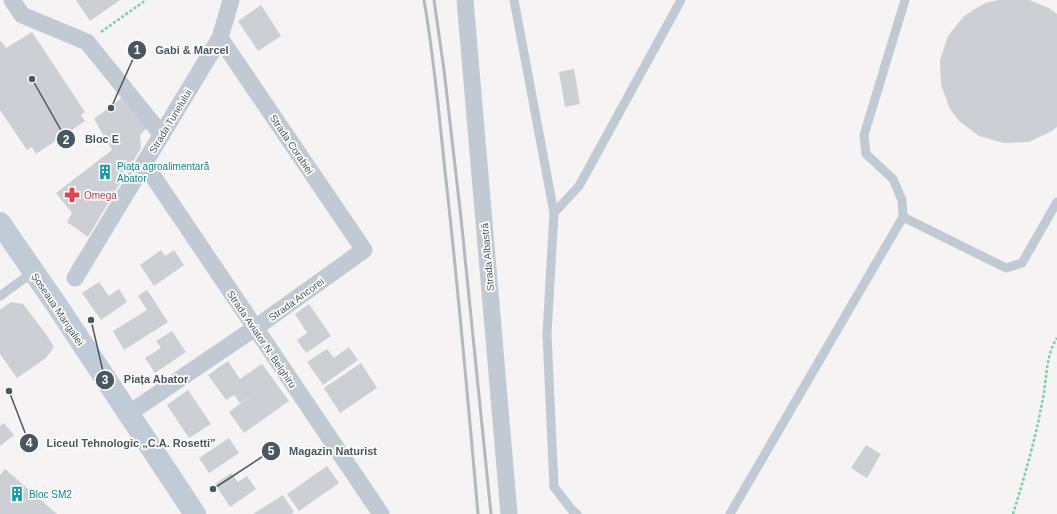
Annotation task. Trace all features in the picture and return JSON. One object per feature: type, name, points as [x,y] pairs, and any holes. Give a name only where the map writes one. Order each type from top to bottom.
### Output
[{"type":"street","points":[[12,0],[22,15],[87,42],[162,135]]},
{"type":"street","name":"Strada Tunelului","points":[[75,278],[220,38],[231,0]]},
{"type":"street","name":"Strada Albastră","points":[[465,0],[510,514]]},
{"type":"street","name":"Strada Corabiei","points":[[220,38],[364,250]]},
{"type":"street","name":"Strada Aviator N. Belghiru","points":[[144,163],[381,514]]},
{"type":"street","name":"Șoseaua Mangaliei","points":[[0,223],[32,272],[58,307],[195,514]]},
{"type":"street","name":"Strada Ancorei","points":[[128,414],[255,328],[364,250]]},
{"type":"lane","points":[[514,0],[554,213],[547,334],[554,487],[572,510],[577,514]]},
{"type":"lane","points":[[554,213],[579,186],[682,0]]},
{"type":"lane","points":[[730,514],[903,217],[902,200],[893,179],[866,154],[864,135],[905,0]]},
{"type":"lane","points":[[903,217],[1006,268],[1022,262],[1057,202]]},
{"type":"lane","points":[[0,296],[32,272]]},
{"type":"path","points":[[87,42],[146,0]]},
{"type":"path","points":[[1013,514],[1024,478],[1042,403],[1051,347],[1057,338]]},
{"type":"building","points":[[76,0],[120,0],[90,21]]},
{"type":"building","points":[[999,0],[1029,0],[1049,8],[1057,14],[1057,127],[1029,142],[1004,143],[979,136],[959,121],[950,109],[941,85],[940,60],[948,36],[964,16],[985,3]]},
{"type":"building","points":[[261,5],[281,36],[258,51],[238,21]]},
{"type":"building","points":[[32,32],[85,112],[81,115],[85,121],[36,154],[32,147],[27,150],[0,110],[0,41],[6,48]]},
{"type":"building","points":[[574,69],[580,104],[565,107],[559,72]]},
{"type":"building","name":"Piața agroalimentară Abator","points":[[124,96],[148,127],[140,135],[141,148],[88,237],[67,222],[72,213],[56,193],[112,150],[94,119]]},
{"type":"building","points":[[161,250],[165,256],[174,250],[184,265],[154,286],[140,265]]},
{"type":"building","points":[[99,282],[109,296],[119,289],[127,302],[101,320],[82,293]]},
{"type":"building","points":[[147,290],[168,322],[124,350],[113,331],[147,310],[138,296]]},
{"type":"building","points":[[11,302],[23,304],[54,347],[46,358],[17,378],[0,354],[0,310]]},
{"type":"building","points":[[309,304],[331,336],[306,353],[297,340],[307,333],[295,314]]},
{"type":"building","points":[[172,331],[186,352],[155,373],[145,358],[161,348],[156,341]]},
{"type":"building","points":[[349,347],[358,360],[323,385],[307,362],[327,349],[334,358]]},
{"type":"building","points":[[228,361],[240,379],[262,364],[289,401],[244,433],[229,412],[257,391],[240,403],[234,395],[226,400],[208,375]]},
{"type":"building","points":[[361,363],[377,388],[340,413],[324,388]]},
{"type":"building","points":[[188,390],[211,424],[189,438],[167,405]]},
{"type":"building","points":[[4,423],[14,435],[0,446],[0,426]]},
{"type":"building","points":[[229,438],[239,453],[209,473],[199,458]]},
{"type":"building","points":[[866,445],[881,454],[867,478],[851,468]]},
{"type":"building","points":[[327,466],[339,483],[299,511],[287,494]]},
{"type":"building","name":"Bloc SM2","points":[[5,469],[57,514],[0,514],[0,475]]},
{"type":"building","points":[[231,473],[238,482],[247,476],[256,489],[230,507],[215,484]]},
{"type":"building","points":[[283,495],[294,512],[291,514],[253,514]]},
{"type":"railway","points":[[424,0],[431,43],[454,257],[478,514]]},
{"type":"railway","points":[[434,0],[444,70],[461,218],[491,514]]},
{"type":"place","name":"Bloc E","points":[[32,79]]},
{"type":"place","name":"Gabi & Marcel","points":[[111,108]]},
{"type":"place","name":"Piața agroalimentară Abator","points":[[105,172]]},
{"type":"place","name":"Omega","points":[[72,195]]},
{"type":"place","name":"Piața Abator","points":[[91,320]]},
{"type":"place","name":"Liceul Tehnologic „C.A. Rosetti”","points":[[9,391]]},
{"type":"place","name":"Magazin Naturist","points":[[213,489]]},
{"type":"place","name":"Bloc SM2","points":[[17,494]]}]
